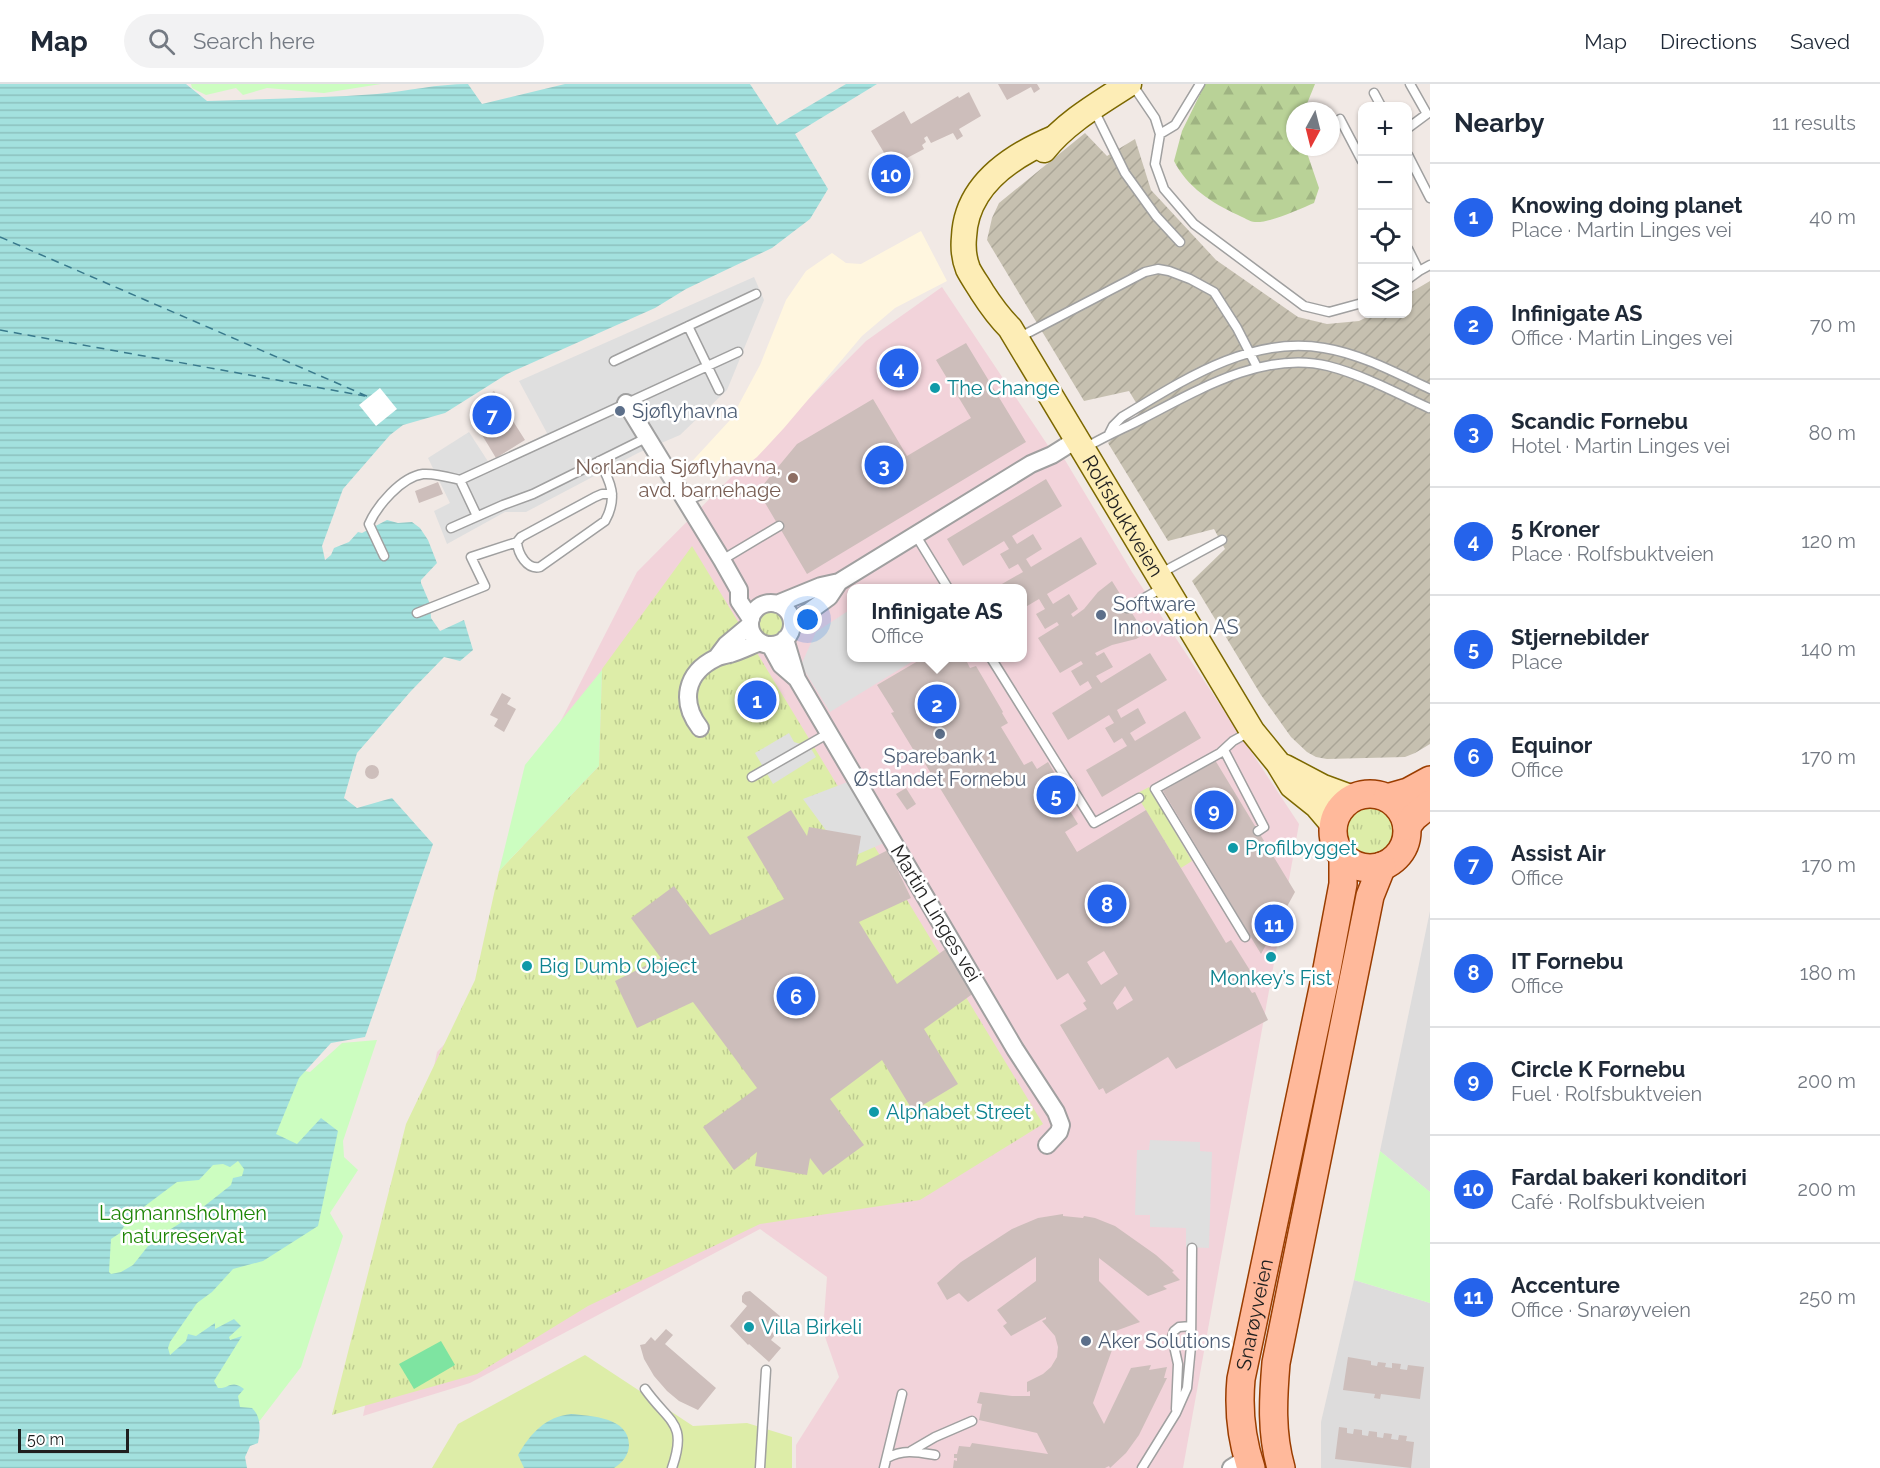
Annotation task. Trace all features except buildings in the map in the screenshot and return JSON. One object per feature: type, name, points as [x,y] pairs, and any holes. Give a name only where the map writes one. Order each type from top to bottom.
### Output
[{"type":"main road","points":[[1387,798],[1408,792],[1430,780]]},
{"type":"main road","points":[[1374,794],[1387,798],[1401,810],[1407,826],[1406,840],[1400,854],[1382,866],[1365,868],[1349,862],[1335,842],[1334,826],[1340,810],[1353,798],[1374,794]]},
{"type":"main road","points":[[1407,826],[1430,804]]},
{"type":"main road","name":"Snarøyveien","points":[[1243,1465],[1239,1419],[1241,1379],[1341,892],[1343,856]]},
{"type":"main road","name":"Snarøyveien","points":[[1281,1468],[1273,1418],[1276,1370],[1370,896],[1382,866]]},
{"type":"street","name":"Rolfsbuktveien","points":[[1131,84],[1093,108],[1054,138],[1034,146],[988,179],[973,199],[966,219],[964,245],[968,267],[997,316],[1014,333],[1252,731],[1292,786],[1317,806],[1334,826]]},
{"type":"street","points":[[626,403],[722,560],[738,590],[739,601],[750,622],[753,636],[777,638]]},
{"type":"street","points":[[717,657],[750,622],[755,610],[821,586],[839,582],[1037,460],[1079,445]]},
{"type":"street","points":[[700,728],[689,710],[689,689],[700,669],[717,657],[777,638],[828,597],[839,582]]},
{"type":"street","points":[[738,590],[748,592],[787,612],[777,638]]},
{"type":"street","name":"Martin Linges vei","points":[[777,638],[797,679],[1015,1049],[1056,1112],[1060,1125],[1059,1132],[1047,1145]]},
{"type":"street","name":"Rolfsbuktveien","points":[[1278,764],[1353,798]]},
{"type":"lane","points":[[1131,84],[1155,118],[1160,134],[1155,164],[1164,189],[1194,224],[1304,306],[1329,312],[1358,304]]},
{"type":"lane","points":[[1160,134],[1175,125],[1200,84]]},
{"type":"lane","points":[[1410,84],[1427,114],[1412,124]]},
{"type":"lane","points":[[1374,93],[1380,102]]},
{"type":"lane","points":[[1093,108],[1125,173],[1156,216],[1180,243]]},
{"type":"lane","points":[[1340,119],[1359,156]]},
{"type":"lane","points":[[1408,156],[1430,198]]},
{"type":"lane","points":[[1412,258],[1419,271]]},
{"type":"lane","points":[[1412,276],[1430,265]]},
{"type":"lane","points":[[1014,333],[1145,272],[1162,269],[1190,279],[1214,292],[1251,352],[1257,367]]},
{"type":"lane","points":[[614,361],[756,294]]},
{"type":"lane","points":[[688,326],[719,390]]},
{"type":"lane","points":[[1109,434],[1122,417],[1218,364],[1251,352],[1291,346],[1324,348],[1359,358],[1430,389]]},
{"type":"lane","points":[[384,556],[369,524],[380,504],[409,480],[421,474],[440,475],[460,480],[738,352]]},
{"type":"lane","points":[[1079,445],[1109,434],[1173,401],[1257,367],[1299,362],[1327,366],[1353,374],[1429,408]]},
{"type":"lane","points":[[451,528],[533,494],[648,437]]},
{"type":"lane","points":[[517,542],[517,547],[527,565],[534,568],[540,567],[605,521],[610,509],[612,484],[599,461]]},
{"type":"lane","points":[[460,480],[477,516]]},
{"type":"lane","points":[[687,501],[713,490],[737,490]]},
{"type":"lane","points":[[417,613],[485,586],[471,556],[517,542],[521,537],[595,497],[612,494]]},
{"type":"lane","points":[[722,560],[779,526]]},
{"type":"lane","points":[[915,534],[946,584]]},
{"type":"lane","points":[[1127,608],[1161,580],[1222,540]]},
{"type":"lane","points":[[994,662],[1094,823],[1139,798]]},
{"type":"lane","points":[[1245,937],[1205,867],[1155,789],[1224,750],[1233,741],[1252,731]]},
{"type":"lane","points":[[752,777],[829,733]]},
{"type":"lane","points":[[1224,750],[1264,827],[1258,831]]},
{"type":"lane","points":[[1142,1468],[1176,1413],[1187,1388],[1190,1369],[1192,1248]]},
{"type":"lane","points":[[1176,1413],[1178,1364],[1172,1337],[1174,1331],[1179,1327],[1191,1326]]},
{"type":"lane","points":[[759,1468],[766,1370]]},
{"type":"lane","points":[[645,1389],[678,1429],[679,1444],[672,1468]]},
{"type":"lane","points":[[884,1468],[902,1394]]},
{"type":"lane","points":[[911,1451],[935,1437],[972,1421]]},
{"type":"lane","points":[[887,1458],[896,1453],[911,1451],[935,1455]]},
{"type":"shaded area","points":[[1085,133],[1107,156],[1135,139],[1151,190],[1216,260],[1298,317],[1327,324],[1359,321],[1365,318],[1412,318],[1412,292],[1430,281],[1430,744],[1405,757],[1327,759],[1307,752],[1291,737],[1261,695],[1192,581],[1225,549],[1214,529],[1168,541],[1108,443],[1141,411],[1129,391],[1084,401],[987,240],[992,218],[999,203]]},
{"type":"shaded area","points":[[921,231],[947,281],[895,308],[862,336],[784,428],[757,457],[733,476],[695,475],[685,469],[731,419],[760,365],[786,300],[806,271],[832,253],[846,263],[861,264]]},
{"type":"shaded area","name":"Sjøflyhavna","points":[[754,277],[764,300],[727,390],[680,435],[638,453],[526,512],[505,512],[447,544],[434,511],[450,503],[428,458],[469,432],[489,463],[547,433],[519,381]]},
{"type":"shaded area","points":[[942,287],[1053,453],[1059,450],[1132,572],[1299,824],[1183,1468],[796,1468],[796,1445],[839,1377],[823,1331],[827,1277],[760,1229],[470,1383],[363,1416],[437,1052],[483,1004],[549,744],[637,572],[866,341]]},
{"type":"shaded area","points":[[847,612],[847,662],[911,662],[830,712],[801,665],[816,632]]},
{"type":"shaded area","points":[[789,733],[794,742],[810,747],[816,757],[773,784],[755,753]]},
{"type":"shaded area","points":[[858,778],[893,839],[847,859],[803,799]]},
{"type":"shaded area","points":[[1430,911],[1430,1192],[1380,1151]]},
{"type":"shaded area","points":[[1150,1140],[1200,1142],[1200,1151],[1212,1152],[1209,1248],[1186,1247],[1186,1228],[1150,1227],[1150,1215],[1135,1215],[1137,1150],[1149,1150]]},
{"type":"shaded area","points":[[1354,1280],[1430,1303],[1430,1468],[1321,1468],[1321,1422]]},
{"type":"green space","points":[[191,84],[381,84],[324,93],[267,88],[243,95],[236,88],[206,95],[192,88]]},
{"type":"green space","points":[[1205,84],[1315,84],[1308,102],[1286,102],[1286,156],[1308,156],[1319,188],[1314,203],[1261,222],[1253,222],[1228,210],[1193,186],[1179,170],[1174,161],[1182,131]]},
{"type":"green space","points":[[692,546],[1043,1124],[920,1200],[760,1224],[588,1306],[477,1374],[332,1415],[406,1124],[475,980],[499,871],[599,766],[602,669]]},
{"type":"green space","points":[[771,610],[781,615],[786,625],[781,635],[771,640],[761,635],[756,625],[761,615]]},
{"type":"green space","points":[[602,670],[599,766],[499,871],[525,765]]},
{"type":"green space","points":[[1149,787],[1192,861],[1181,868],[1136,794]]},
{"type":"green space","points":[[1369,806],[1386,813],[1393,830],[1386,847],[1369,854],[1352,847],[1345,830],[1352,813]]},
{"type":"green space","name":"Lagmannsholmen naturreservat","points":[[377,1040],[343,1141],[344,1157],[358,1170],[330,1213],[343,1236],[301,1367],[258,1423],[239,1420],[0,1220],[270,1064],[310,1072],[342,1043]]},
{"type":"green space","points":[[1380,1151],[1430,1192],[1430,1303],[1354,1280]]},
{"type":"green space","points":[[441,1341],[455,1365],[414,1389],[399,1364]]},
{"type":"green space","points":[[585,1355],[693,1426],[747,1423],[792,1437],[792,1468],[432,1468],[458,1424]]},
{"type":"water","points":[[0,84],[186,84],[207,101],[377,94],[468,84],[482,104],[565,84],[750,84],[777,125],[846,84],[877,84],[795,134],[828,189],[810,219],[772,248],[686,289],[655,308],[507,374],[445,413],[403,425],[390,435],[343,489],[322,546],[325,560],[334,548],[349,542],[358,532],[362,533],[387,520],[398,523],[412,522],[420,528],[428,540],[437,563],[421,580],[430,604],[431,618],[440,631],[464,620],[473,650],[460,661],[444,657],[411,691],[357,753],[344,798],[357,808],[392,798],[433,844],[365,1037],[331,1043],[299,1078],[276,1134],[297,1144],[321,1118],[338,1131],[318,1226],[263,1261],[233,1269],[212,1292],[197,1303],[168,1348],[170,1355],[186,1341],[188,1334],[196,1336],[215,1323],[215,1329],[234,1319],[241,1326],[229,1337],[230,1340],[242,1336],[214,1381],[218,1388],[236,1385],[244,1389],[238,1396],[240,1407],[252,1408],[259,1420],[258,1443],[250,1446],[245,1457],[247,1468],[0,1468]],"holes":[[[238,1161],[244,1169],[242,1176],[233,1178],[231,1185],[193,1215],[152,1241],[133,1265],[121,1272],[111,1274],[109,1272],[111,1239],[120,1233],[129,1218],[177,1182],[199,1180],[213,1165],[223,1164],[230,1167]]]},
{"type":"water","points":[[571,1414],[598,1417],[616,1423],[623,1429],[629,1445],[628,1452],[622,1461],[614,1468],[524,1468],[518,1455],[534,1433],[546,1422]]},
{"type":"pier","points":[[380,388],[397,409],[376,426],[359,405]]},
{"type":"ferry route","points":[[0,237],[369,397]]},
{"type":"ferry route","points":[[0,330],[365,396]]},
{"type":"place","name":"Fardal bakeri konditori","points":[[891,174]]},
{"type":"place","name":"5 Kroner","points":[[899,368]]},
{"type":"place","name":"The Change","points":[[935,388]]},
{"type":"place","name":"Sjøflyhavna","points":[[620,411]]},
{"type":"place","name":"Assist Air","points":[[492,415]]},
{"type":"place","name":"Scandic Fornebu","points":[[884,465]]},
{"type":"place","name":"Norlandia Sjøflyhavna, avd. barnehage","points":[[793,478]]},
{"type":"place","name":"Software Innovation AS","points":[[1101,615]]},
{"type":"place","name":"Knowing doing planet","points":[[757,700]]},
{"type":"place","name":"Infinigate AS","points":[[937,704]]},
{"type":"place","name":"Sparebank 1 Østlandet Fornebu","points":[[940,734]]},
{"type":"place","name":"Stjernebilder","points":[[1056,795]]},
{"type":"place","name":"Circle K Fornebu","points":[[1214,810]]},
{"type":"place","name":"Profilbygget","points":[[1233,848]]},
{"type":"place","name":"IT Fornebu","points":[[1107,904]]},
{"type":"place","name":"Accenture","points":[[1274,924]]},
{"type":"place","name":"Monkey’s Fist","points":[[1271,957]]},
{"type":"place","name":"Big Dumb Object","points":[[527,966]]},
{"type":"place","name":"Equinor","points":[[796,996]]},
{"type":"place","name":"Alphabet Street","points":[[874,1112]]},
{"type":"place","name":"Villa Birkeli","points":[[749,1327]]},
{"type":"place","name":"Aker Solutions","points":[[1086,1341]]}]
